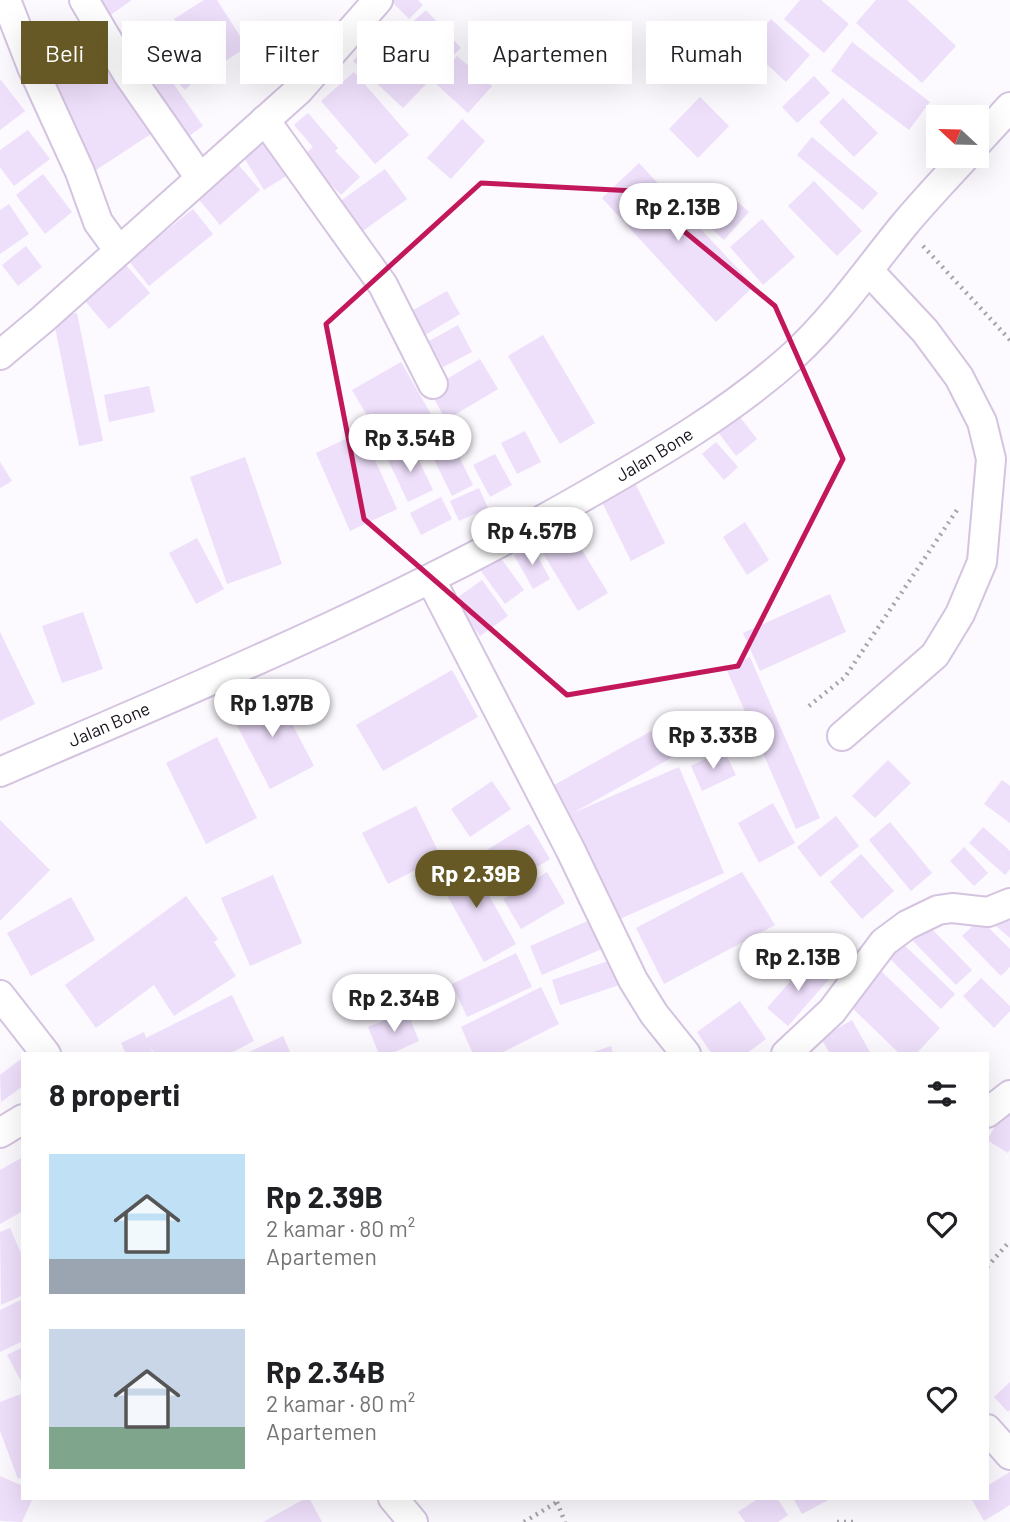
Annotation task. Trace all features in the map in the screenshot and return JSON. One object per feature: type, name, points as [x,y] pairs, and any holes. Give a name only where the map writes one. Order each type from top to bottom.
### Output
[{"type":"street","points":[[6,0],[10,43],[80,172],[98,222],[119,251]]},
{"type":"street","points":[[84,0],[127,73],[200,178]]},
{"type":"street","points":[[0,355],[299,90],[378,0]]},
{"type":"street","points":[[989,130],[1010,107]]},
{"type":"street","points":[[265,120],[383,285],[433,384]]},
{"type":"street","name":"Jalan Bone","points":[[0,772],[297,642],[431,580],[655,456],[736,402],[795,354],[955,168]]},
{"type":"street","points":[[842,736],[935,655],[960,614],[982,562],[991,459],[982,422],[959,377],[925,331],[869,271]]},
{"type":"street","points":[[431,580],[571,851],[633,980],[654,1014],[684,1052]]},
{"type":"street","points":[[788,1052],[832,1011],[884,942],[907,925],[938,910],[952,908],[988,912],[1010,903]]},
{"type":"street","points":[[0,995],[44,1052]]},
{"type":"street","points":[[989,1111],[1010,1095]]},
{"type":"street","points":[[0,1133],[21,1120]]},
{"type":"street","points":[[989,1431],[1010,1455]]},
{"type":"street","points":[[395,1500],[413,1522]]},
{"type":"path","points":[[904,225],[1010,340]]},
{"type":"path","points":[[809,706],[845,677],[961,505]]},
{"type":"path","points":[[989,1265],[1010,1241]]},
{"type":"path","points":[[524,1522],[556,1500],[565,1522]]},
{"type":"path","points":[[837,1522],[854,1522]]},
{"type":"highlighted area","points":[[481,183],[635,191],[775,306],[843,459],[738,666],[567,695],[364,519],[326,324]]},
{"type":"building","points":[[89,0],[132,0],[103,20]]},
{"type":"building","points":[[204,0],[217,0],[240,36],[240,51],[226,60],[226,21],[174,19]]},
{"type":"building","points":[[390,0],[418,0],[423,5],[409,19]]},
{"type":"building","points":[[800,0],[821,0],[849,24],[824,53],[784,19]]},
{"type":"building","points":[[876,0],[907,0],[956,46],[922,83],[856,23]]},
{"type":"building","points":[[426,10],[436,21],[414,21]]},
{"type":"building","points":[[771,19],[810,55],[786,82],[767,64],[767,24]]},
{"type":"building","points":[[454,40],[461,48],[454,55]]},
{"type":"building","points":[[852,42],[930,102],[909,130],[831,71]]},
{"type":"building","points":[[457,56],[468,65],[468,84],[492,86],[468,113],[436,84],[454,84],[454,59]]},
{"type":"building","points":[[108,61],[154,132],[96,170],[46,84],[108,84]]},
{"type":"building","points":[[354,72],[357,84],[364,84],[409,135],[375,164],[321,101]]},
{"type":"building","points":[[814,76],[830,93],[797,123],[782,107]]},
{"type":"building","points":[[0,79],[25,111],[0,130]]},
{"type":"building","points":[[157,84],[174,84],[203,126],[182,141],[147,91]]},
{"type":"building","points":[[179,84],[191,84],[185,90]]},
{"type":"building","points":[[377,84],[426,84],[403,108]]},
{"type":"building","points":[[700,97],[729,126],[698,158],[669,129]]},
{"type":"building","points":[[843,98],[878,133],[854,157],[819,122]]},
{"type":"building","points":[[308,113],[338,148],[335,151],[360,177],[341,195],[303,156],[313,147],[294,125]]},
{"type":"building","points":[[462,119],[485,141],[451,179],[427,158]]},
{"type":"building","points":[[28,130],[50,159],[14,186],[0,167],[0,150]]},
{"type":"building","points":[[812,137],[878,193],[863,210],[797,155]]},
{"type":"building","points":[[267,141],[288,175],[264,190],[243,156]]},
{"type":"building","points":[[236,162],[260,190],[220,225],[196,196]]},
{"type":"building","points":[[639,163],[754,286],[716,322],[602,198]]},
{"type":"building","points":[[385,169],[407,199],[360,233],[339,202]]},
{"type":"building","points":[[43,174],[72,212],[45,234],[16,195]]},
{"type":"building","points":[[814,181],[862,231],[837,256],[788,206]]},
{"type":"building","points":[[723,189],[749,212],[724,240],[698,216]]},
{"type":"building","points":[[9,204],[29,234],[0,254],[0,210]]},
{"type":"building","points":[[193,209],[213,234],[149,286],[129,261]]},
{"type":"building","points":[[762,219],[795,257],[763,285],[730,247]]},
{"type":"building","points":[[26,246],[42,267],[18,286],[2,265]]},
{"type":"building","points":[[126,265],[150,293],[109,329],[85,301]]},
{"type":"building","points":[[447,291],[460,314],[420,338],[406,314]]},
{"type":"building","points":[[77,313],[103,441],[79,446],[53,317]]},
{"type":"building","points":[[458,325],[472,352],[443,367],[429,341]]},
{"type":"building","points":[[543,335],[595,423],[560,444],[508,356]]},
{"type":"building","points":[[480,359],[498,389],[446,420],[429,390]]},
{"type":"building","points":[[401,362],[432,416],[384,444],[352,390]]},
{"type":"building","points":[[149,386],[155,412],[109,422],[104,395]]},
{"type":"building","points":[[739,416],[757,439],[736,456],[718,432]]},
{"type":"building","points":[[443,424],[473,485],[452,496],[422,435]]},
{"type":"building","points":[[362,431],[397,509],[350,531],[316,453]]},
{"type":"building","points":[[525,431],[541,462],[517,474],[501,443]]},
{"type":"building","points":[[716,442],[738,467],[724,480],[702,454]]},
{"type":"building","points":[[412,446],[433,490],[408,502],[387,458]]},
{"type":"building","points":[[495,454],[512,485],[490,497],[473,465]]},
{"type":"building","points":[[245,457],[282,564],[227,584],[190,477]]},
{"type":"building","points":[[0,462],[12,481],[0,488]]},
{"type":"building","points":[[634,481],[665,543],[631,561],[600,498]]},
{"type":"building","points":[[479,488],[488,508],[459,521],[450,501]]},
{"type":"building","points":[[441,497],[452,519],[421,535],[410,513]]},
{"type":"building","points":[[565,522],[608,593],[578,611],[535,540]]},
{"type":"building","points":[[745,522],[769,560],[747,575],[723,537]]},
{"type":"building","points":[[197,538],[224,589],[196,604],[169,553]]},
{"type":"building","points":[[531,544],[550,579],[533,589],[514,555]]},
{"type":"building","points":[[497,553],[524,590],[505,604],[478,567]]},
{"type":"building","points":[[482,580],[508,616],[480,636],[454,600]]},
{"type":"building","points":[[830,594],[846,632],[760,671],[743,633]]},
{"type":"building","points":[[83,612],[103,669],[62,683],[42,626]]},
{"type":"building","points":[[0,632],[35,704],[0,721]]},
{"type":"building","points":[[750,657],[820,818],[796,829],[726,668]]},
{"type":"building","points":[[452,670],[478,717],[383,771],[356,725]]},
{"type":"building","points":[[274,689],[314,766],[270,789],[230,712]]},
{"type":"building","points":[[664,724],[680,753],[573,813],[679,767],[724,873],[615,921],[570,815],[554,785]]},
{"type":"building","points":[[217,737],[257,818],[206,844],[166,763]]},
{"type":"building","points":[[724,750],[736,775],[702,791],[691,766]]},
{"type":"building","points":[[888,760],[911,783],[875,818],[852,796]]},
{"type":"building","points":[[1002,780],[1010,786],[1010,823],[984,804]]},
{"type":"building","points":[[492,781],[511,809],[470,837],[451,809]]},
{"type":"building","points":[[773,803],[795,843],[759,863],[738,823]]},
{"type":"building","points":[[416,806],[441,857],[388,884],[362,833]]},
{"type":"building","points":[[836,816],[859,846],[820,877],[797,847]]},
{"type":"building","points":[[0,820],[50,870],[0,921]]},
{"type":"building","points":[[890,822],[932,873],[911,891],[869,840]]},
{"type":"building","points":[[529,824],[550,859],[503,888],[482,853]]},
{"type":"building","points":[[983,827],[1010,851],[1010,869],[1005,875],[969,843]]},
{"type":"building","points":[[964,847],[988,873],[974,886],[950,861]]},
{"type":"building","points":[[861,854],[894,891],[862,919],[830,882]]},
{"type":"building","points":[[469,859],[516,944],[484,962],[437,877]]},
{"type":"building","points":[[547,872],[565,903],[521,929],[503,899]]},
{"type":"building","points":[[742,872],[775,925],[664,984],[636,928]]},
{"type":"building","points":[[273,875],[302,943],[250,966],[221,898]]},
{"type":"building","points":[[186,896],[218,939],[214,942],[236,976],[174,1016],[154,985],[96,1028],[65,985]]},
{"type":"building","points":[[71,897],[95,940],[31,976],[7,933]]},
{"type":"building","points":[[1010,909],[1010,938],[996,926]]},
{"type":"building","points":[[592,919],[604,948],[542,975],[530,946]]},
{"type":"building","points":[[980,919],[1010,949],[1010,967],[1001,976],[962,936]]},
{"type":"building","points":[[925,922],[972,970],[956,985],[909,937]]},
{"type":"building","points":[[898,939],[955,994],[941,1009],[885,954]]},
{"type":"building","points":[[516,953],[532,987],[467,1017],[452,984]]},
{"type":"building","points":[[617,958],[625,983],[560,1005],[552,980]]},
{"type":"building","points":[[809,960],[830,978],[788,1026],[767,1008]]},
{"type":"building","points":[[879,969],[940,1028],[918,1052],[898,1052],[847,1003]]},
{"type":"building","points":[[981,978],[1010,1006],[1010,1011],[994,1028],[963,996]]},
{"type":"building","points":[[541,987],[559,1024],[503,1052],[472,1052],[461,1027]]},
{"type":"building","points":[[232,995],[254,1041],[233,1052],[153,1052],[150,1044],[152,1052],[125,1052],[121,1043],[144,1032],[146,1038]]},
{"type":"building","points":[[740,1001],[766,1039],[749,1052],[711,1052],[697,1032]]},
{"type":"building","points":[[407,1011],[419,1041],[394,1052],[378,1052],[368,1027]]},
{"type":"building","points":[[852,1020],[870,1052],[829,1052],[821,1038]]},
{"type":"building","points":[[283,1036],[290,1052],[249,1052]]},
{"type":"building","points":[[611,1046],[612,1052],[594,1052]]},
{"type":"building","points":[[21,1059],[21,1087],[1,1102],[0,1075]]},
{"type":"building","points":[[1005,1109],[1010,1112],[1008,1153],[989,1141]]},
{"type":"building","points":[[21,1158],[21,1212],[0,1224],[0,1170]]},
{"type":"building","points":[[10,1228],[21,1253],[21,1296],[1,1305],[0,1232]]},
{"type":"building","points":[[21,1300],[21,1342],[0,1352],[0,1310]]},
{"type":"building","points":[[21,1348],[21,1381],[7,1355]]},
{"type":"building","points":[[1010,1382],[1010,1410],[1008,1412],[994,1397]]},
{"type":"building","points":[[21,1394],[21,1478],[18,1479],[0,1431],[0,1402]]},
{"type":"building","points":[[1010,1472],[1010,1505],[984,1521],[972,1500],[989,1500],[989,1485]]},
{"type":"building","points":[[0,1476],[21,1485],[21,1500],[32,1500],[22,1522],[0,1521]]},
{"type":"building","points":[[302,1500],[310,1500],[322,1522],[263,1522]]},
{"type":"building","points":[[756,1500],[778,1500],[788,1515],[778,1522],[745,1522],[738,1512]]},
{"type":"building","points":[[794,1500],[828,1500],[802,1514]]}]
